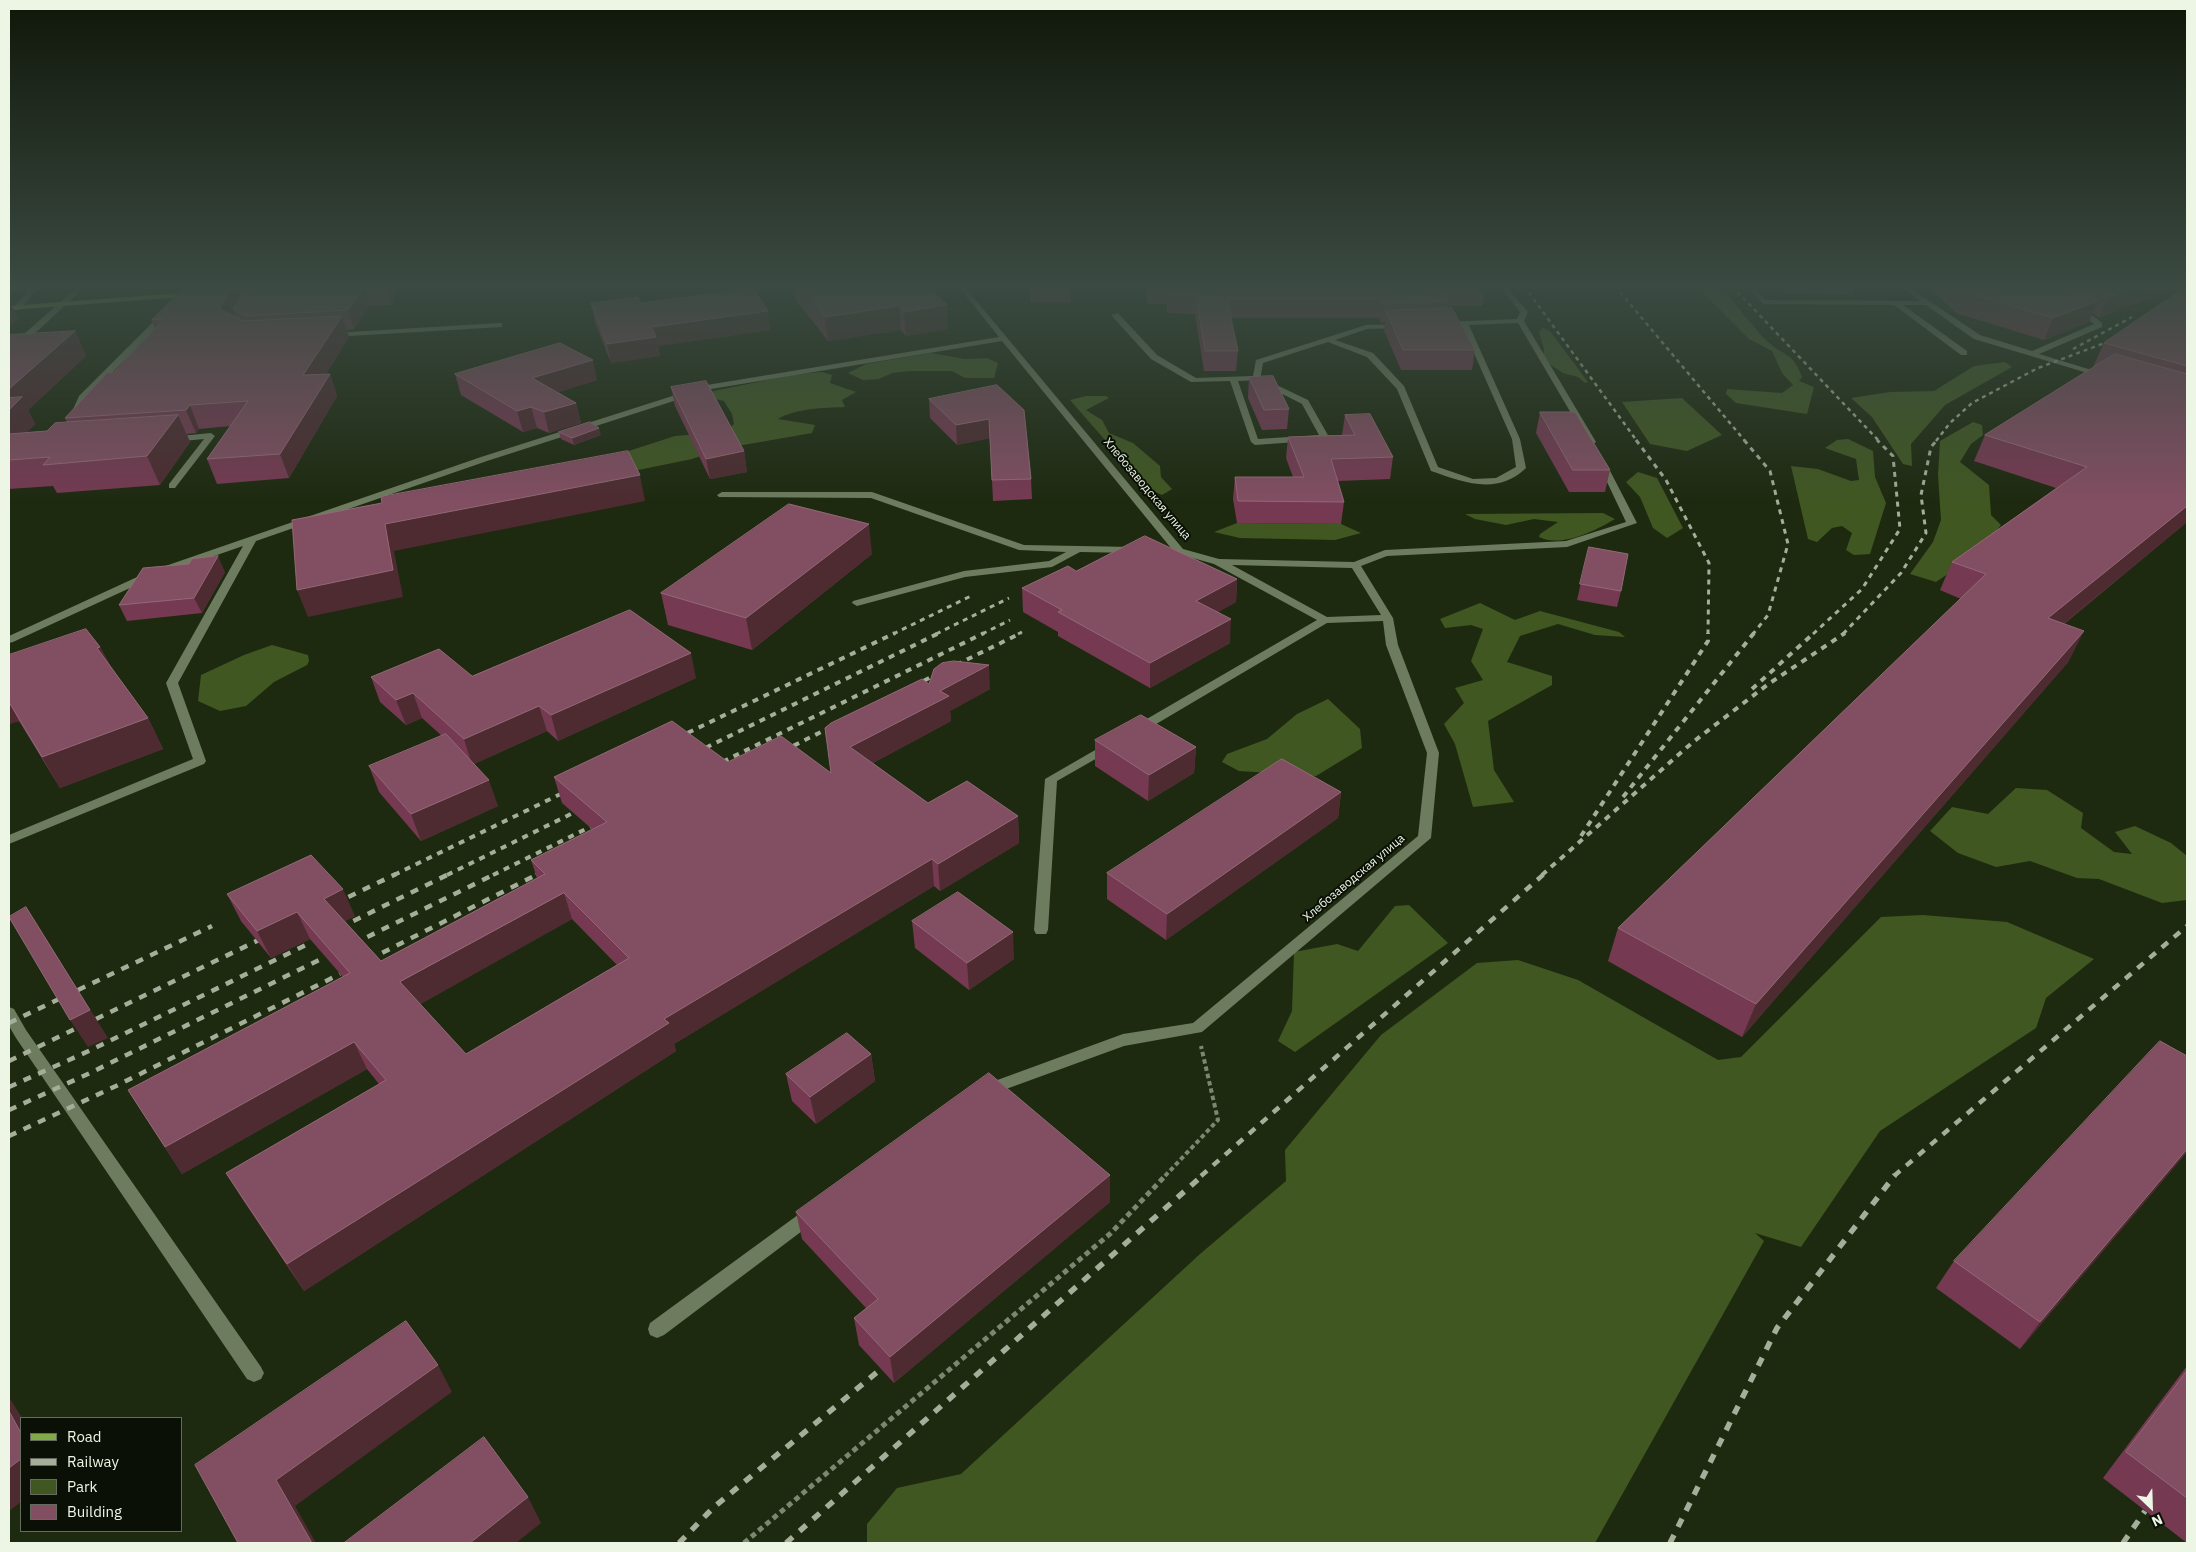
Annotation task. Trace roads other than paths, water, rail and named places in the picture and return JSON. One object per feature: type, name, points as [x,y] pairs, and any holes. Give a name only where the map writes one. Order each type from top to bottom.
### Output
[{"type":"street","points":[[71,422],[82,398],[122,358]]},
{"type":"street","points":[[9,640],[152,574],[484,459],[710,387],[881,358]]},
{"type":"street","name":"Хлебозаводская улица","points":[[1021,358],[1179,551],[1218,562],[1325,620]]},
{"type":"street","points":[[1156,358],[1194,380],[1233,378],[1257,378],[1305,402],[1325,437],[1255,442],[1233,378]]},
{"type":"street","points":[[1257,378],[1259,362],[1270,358]]},
{"type":"street","points":[[1373,358],[1401,388],[1434,469],[1472,482],[1498,481],[1521,468],[1516,439],[1480,358]]},
{"type":"street","points":[[1218,562],[1355,565],[1386,553],[1567,544],[1632,522],[1578,416],[1543,358]]},
{"type":"street","points":[[2048,358],[2113,377]]},
{"type":"street","points":[[164,439],[211,436],[172,486]]},
{"type":"street","points":[[722,495],[872,495],[1023,548],[1142,550]]},
{"type":"street","points":[[9,840],[200,761],[172,682],[252,539]]},
{"type":"street","points":[[856,603],[964,574],[1052,564],[1078,549]]},
{"type":"street","points":[[1161,551],[1179,551]]},
{"type":"street","points":[[1355,565],[1388,618]]},
{"type":"street","points":[[1041,930],[1051,779],[1325,620],[1388,618]]},
{"type":"street","name":"Хлебозаводская улица","points":[[975,1094],[1123,1040],[1198,1028],[1424,838],[1433,753],[1392,645],[1388,618]]},
{"type":"street","points":[[9,1013],[254,1373]]},
{"type":"street","points":[[657,1329],[824,1206]]},
{"type":"railway","points":[[1577,358],[1637,441]]},
{"type":"railway","points":[[1676,358],[1745,441]]},
{"type":"railway","points":[[1801,358],[1879,441]]},
{"type":"railway","points":[[1936,441],[1950,423],[1972,403],[2038,368],[2064,358]]},
{"type":"railway","points":[[1636,440],[1666,480],[1709,563],[1708,634]]},
{"type":"railway","points":[[1744,440],[1770,471],[1788,544],[1768,615],[1753,634]]},
{"type":"railway","points":[[1813,634],[1862,589],[1900,529],[1893,456],[1877,440]]},
{"type":"railway","points":[[1843,634],[1901,573],[1926,533],[1921,495],[1931,447],[1937,440]]},
{"type":"railway","points":[[893,634],[971,596]]},
{"type":"railway","points":[[936,634],[1009,598]]},
{"type":"railway","points":[[984,633],[1010,620]]},
{"type":"railway","points":[[1018,634],[1022,632]]},
{"type":"railway","points":[[677,738],[895,633]]},
{"type":"railway","points":[[695,753],[939,633]]},
{"type":"railway","points":[[712,767],[984,633]]},
{"type":"railway","points":[[913,686],[1021,633]]},
{"type":"railway","points":[[1623,797],[1754,633]]},
{"type":"railway","points":[[1752,689],[1814,633]]},
{"type":"railway","points":[[1542,875],[1693,742],[1767,685],[1845,633]]},
{"type":"railway","points":[[1581,836],[1708,641],[1708,634]]},
{"type":"railway","points":[[783,751],[839,723]]},
{"type":"railway","points":[[394,875],[573,788]]},
{"type":"railway","points":[[447,875],[573,813]]},
{"type":"railway","points":[[493,875],[602,821]]},
{"type":"railway","points":[[538,874],[548,869]]},
{"type":"railway","points":[[334,904],[396,874]]},
{"type":"railway","points":[[339,928],[449,874]]},
{"type":"railway","points":[[353,944],[495,874]]},
{"type":"railway","points":[[368,960],[538,874]]},
{"type":"railway","points":[[1201,1176],[1544,874]]},
{"type":"railway","points":[[78,990],[212,926]]},
{"type":"railway","points":[[1895,1175],[2187,926]]},
{"type":"railway","points":[[96,1019],[269,935]]},
{"type":"railway","points":[[9,1087],[91,1050],[312,942]]},
{"type":"railway","points":[[9,1110],[90,1073],[325,957]]},
{"type":"railway","points":[[9,1136],[116,1086],[340,974]]},
{"type":"railway","points":[[9,1023],[59,999]]},
{"type":"railway","points":[[9,1061],[77,1028]]},
{"type":"railway","points":[[786,1543],[1203,1175]]},
{"type":"railway","points":[[1670,1543],[1777,1328],[1895,1175]]},
{"type":"railway","points":[[679,1543],[714,1507],[881,1369]]},
{"type":"railway","points":[[2123,1543],[2145,1511]]}]
